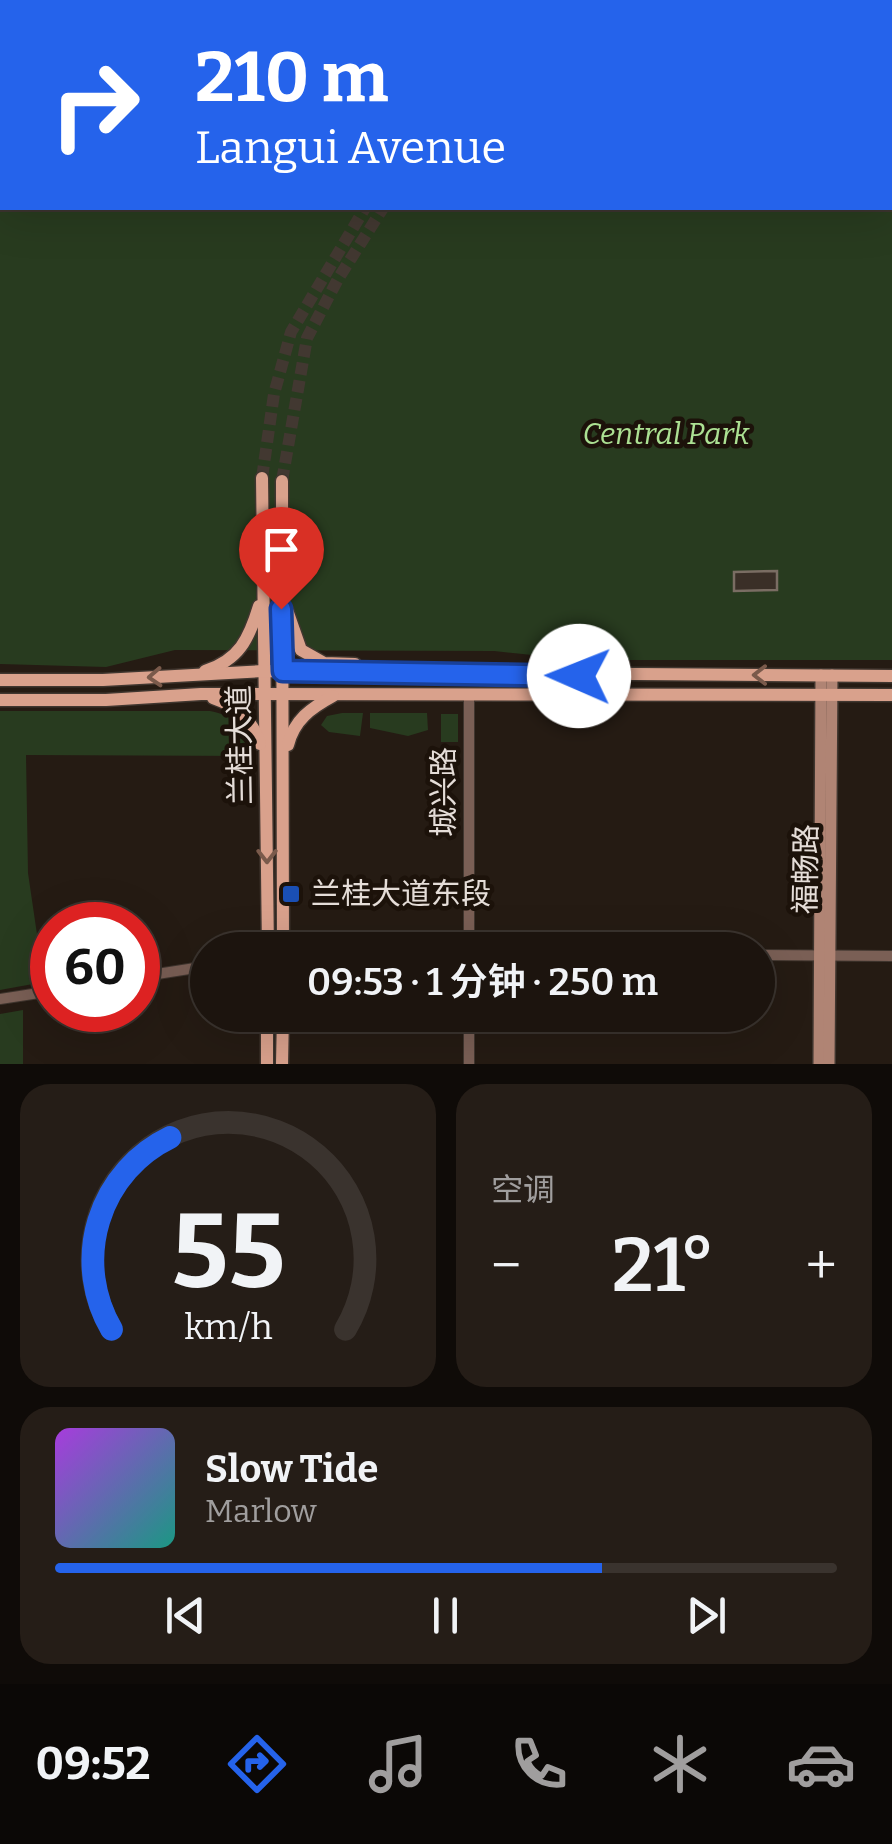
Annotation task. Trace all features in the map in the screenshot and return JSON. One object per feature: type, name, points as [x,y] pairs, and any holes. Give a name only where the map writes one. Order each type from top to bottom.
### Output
[{"type":"main road","name":"兰桂大道","points":[[262,478],[268,932]]},
{"type":"main road","points":[[282,482],[283,932]]},
{"type":"main road","points":[[281,578],[292,629],[301,650],[324,663],[387,665],[412,673]]},
{"type":"main road","points":[[189,676],[239,654],[250,636],[262,594]]},
{"type":"main road","points":[[0,680],[103,680],[263,671],[892,676]]},
{"type":"main road","name":"福畅路","points":[[827,675],[825,956],[829,1064]]},
{"type":"main road","points":[[201,694],[229,704],[247,718],[258,734],[266,765]]},
{"type":"main road","points":[[0,700],[106,700],[201,694],[892,696]]},
{"type":"main road","points":[[282,767],[291,732],[303,716],[336,695]]},
{"type":"main road","name":"福畅路","points":[[819,1064],[825,956]]},
{"type":"main road","points":[[267,1032],[267,1064]]},
{"type":"main road","points":[[282,1064],[283,1032]]},
{"type":"street","name":"城兴路","points":[[469,695],[469,932]]},
{"type":"street","points":[[775,956],[892,956]]},
{"type":"street","points":[[160,974],[190,969]]},
{"type":"street","points":[[0,999],[30,994]]},
{"type":"street","points":[[468,1032],[468,1064]]},
{"type":"green space","name":"Central Park","points":[[0,210],[892,210],[892,660],[580,660],[494,651],[175,650],[106,667],[0,664]]},
{"type":"green space","points":[[0,711],[210,711],[227,716],[240,726],[254,756],[26,755],[28,873],[32,902],[30,985],[0,990]]},
{"type":"green space","points":[[363,713],[360,736],[329,732],[321,725],[327,716]]},
{"type":"green space","points":[[370,713],[427,713],[428,730],[408,736],[370,728]]},
{"type":"green space","points":[[441,714],[458,714],[458,742],[441,742]]},
{"type":"green space","points":[[23,1010],[23,1064],[0,1064],[0,1014]]},
{"type":"building","points":[[777,571],[777,590],[734,591],[734,572]]},
{"type":"tunnel","points":[[262,478],[274,394],[291,332],[364,210]]},
{"type":"tunnel","points":[[282,481],[307,338],[382,210]]},
{"type":"place","name":"兰桂大道东段","points":[[291,894]]},
{"type":"route","points":[[281,609],[283,671],[579,676]]}]
